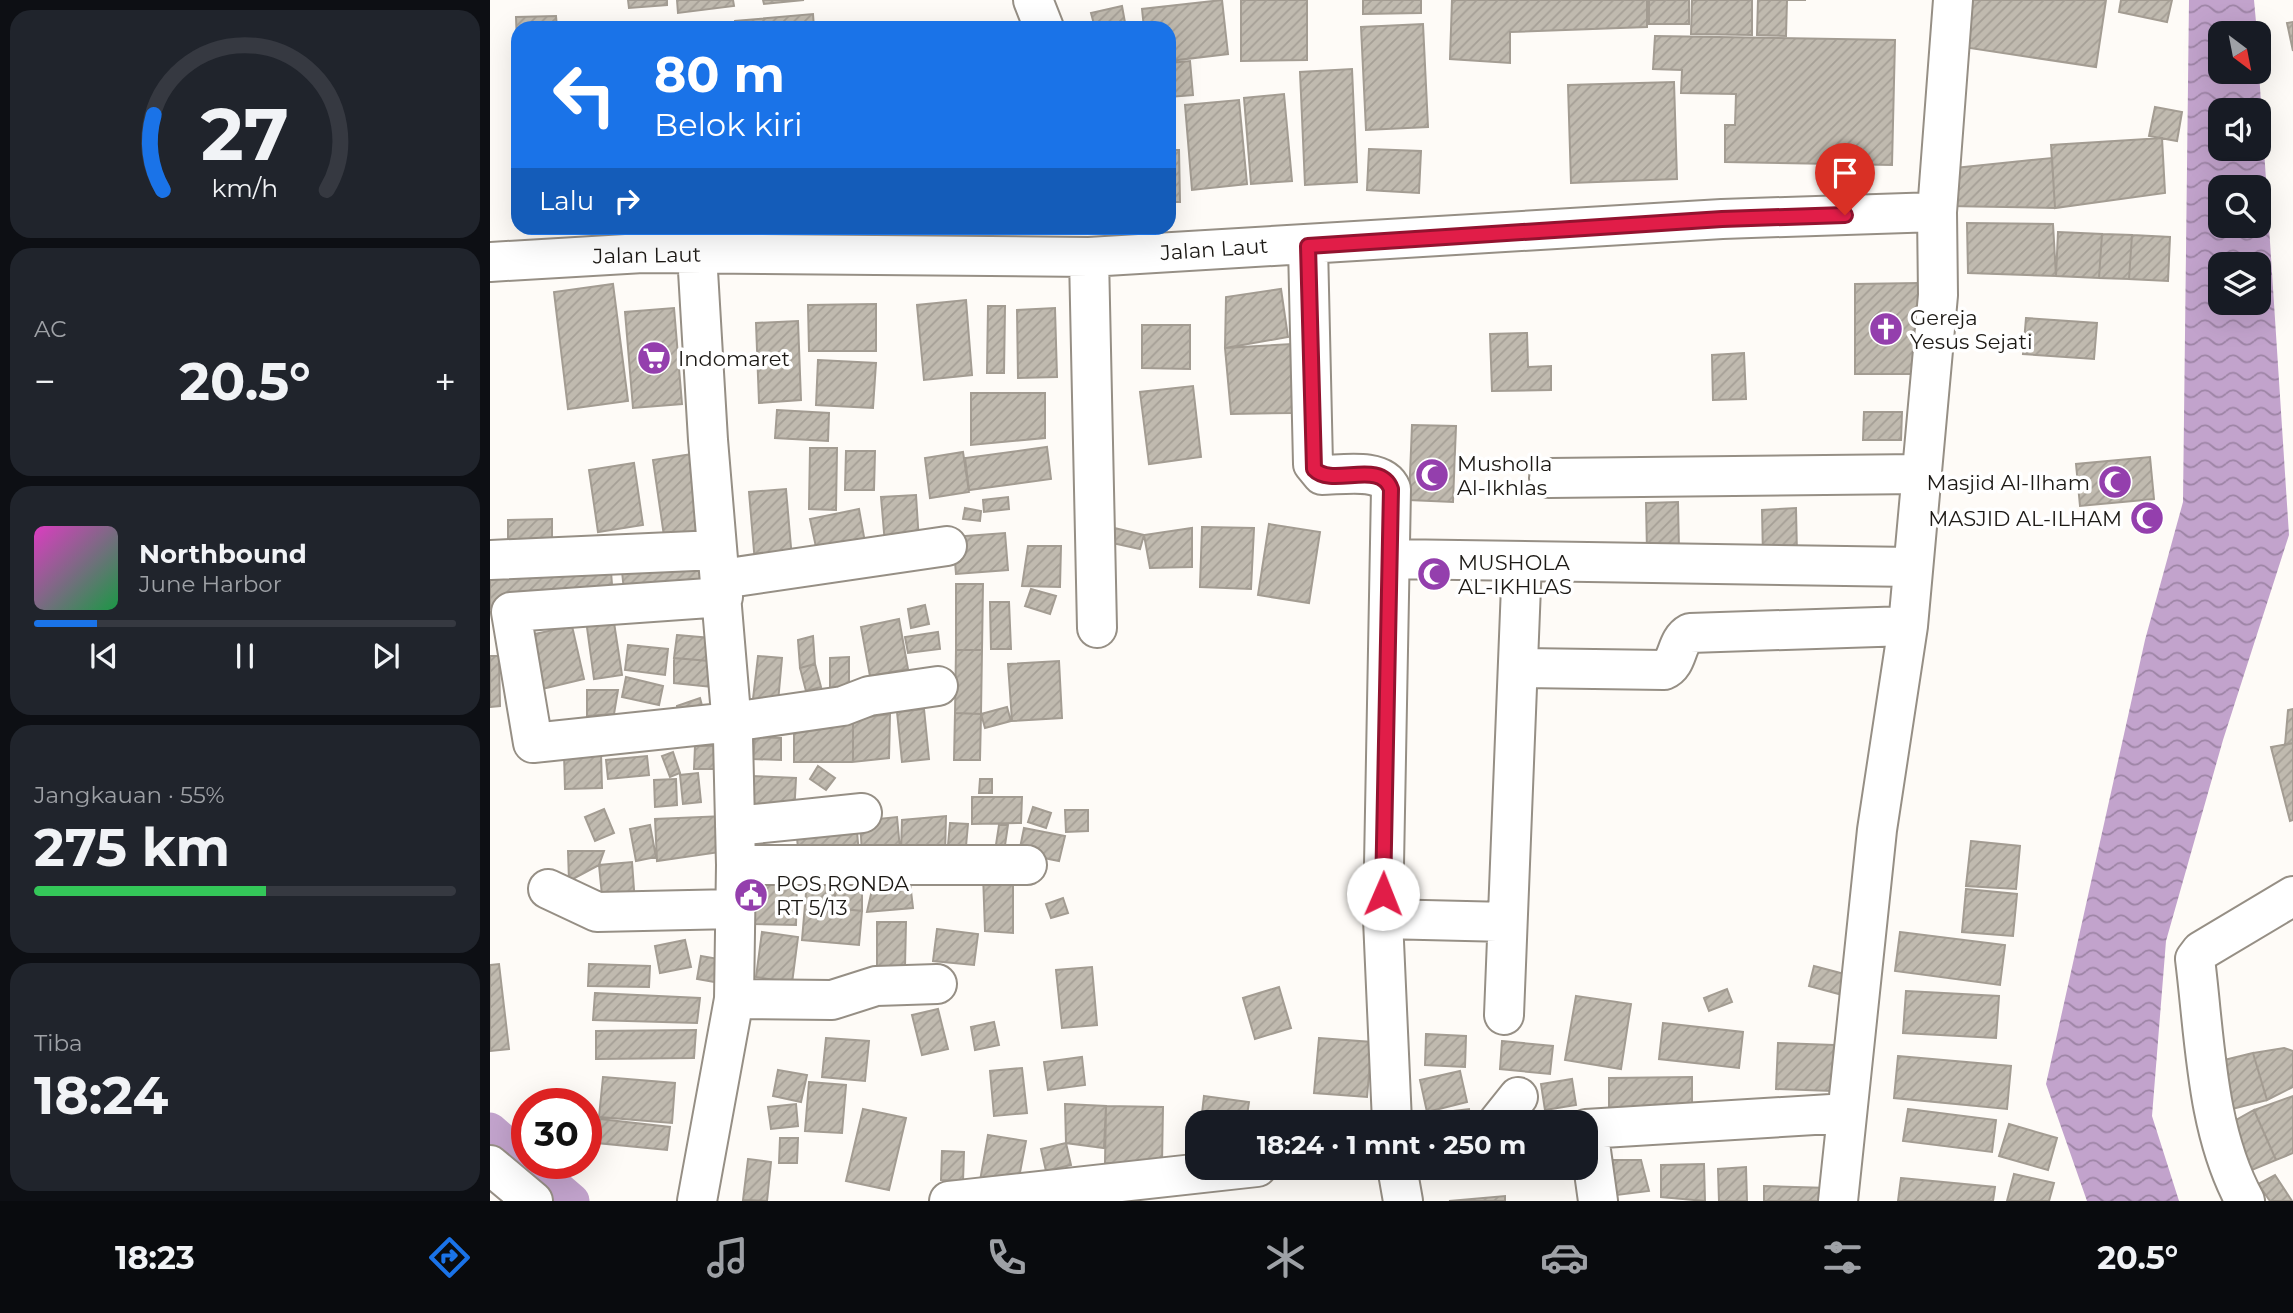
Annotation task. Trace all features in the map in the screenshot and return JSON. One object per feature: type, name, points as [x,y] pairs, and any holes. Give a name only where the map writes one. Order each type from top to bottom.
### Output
[{"type":"street","points":[[1033,0],[1041,21]]},
{"type":"street","points":[[1838,1201],[1877,830],[1908,625],[1919,474],[1938,295],[1937,212],[1953,0]]},
{"type":"street","name":"Jalan Laut","points":[[490,262],[643,253],[1089,257],[1130,241],[1308,246],[1722,219],[1937,212]]},
{"type":"street","points":[[1308,246],[1313,464],[1322,475],[1377,476],[1386,480],[1391,489],[1383,919],[1391,1110]]},
{"type":"street","points":[[697,254],[732,722],[736,865],[734,999],[697,1201]]},
{"type":"street","points":[[1089,257],[1097,628]]},
{"type":"street","points":[[1549,478],[1919,474]]},
{"type":"street","points":[[938,686],[869,696],[843,706],[535,745],[529,738],[510,614],[514,610],[721,575],[947,547]]},
{"type":"street","points":[[1391,559],[1912,567]]},
{"type":"street","points":[[490,560],[721,575]]},
{"type":"street","points":[[1504,1015],[1522,561]]},
{"type":"street","points":[[1518,668],[1664,670],[1671,666],[1682,638],[1690,633],[1908,625]]},
{"type":"street","points":[[735,826],[862,813]]},
{"type":"street","points":[[736,865],[1027,865]]},
{"type":"street","points":[[548,889],[597,912],[735,909]]},
{"type":"street","points":[[2245,1201],[2230,1173],[2214,1103],[2195,959],[2201,951],[2293,896]]},
{"type":"street","points":[[1383,919],[1507,922]]},
{"type":"street","points":[[734,999],[832,1000],[876,986],[937,984]]},
{"type":"street","points":[[1598,1128],[1847,1113]]},
{"type":"street","points":[[490,1165],[533,1201]]},
{"type":"street","points":[[949,1201],[1185,1175]]},
{"type":"street","points":[[1399,1180],[1403,1201]]},
{"type":"street","points":[[1595,1180],[1598,1201]]},
{"type":"water","points":[[2189,0],[2254,0],[2256,21],[2208,21],[2208,84],[2260,84],[2261,98],[2208,98],[2208,161],[2265,161],[2266,175],[2208,175],[2208,238],[2270,238],[2271,252],[2208,252],[2208,315],[2271,315],[2271,257],[2289,535],[2223,740],[2166,941],[2152,1116],[2179,1201],[2087,1201],[2046,1084],[2145,640],[2183,502]]},
{"type":"building","points":[[628,0],[667,0],[667,5],[629,8]]},
{"type":"building","points":[[677,0],[733,0],[734,6],[678,13]]},
{"type":"building","points":[[763,0],[804,0],[764,4]]},
{"type":"building","points":[[1222,0],[1228,54],[1176,60],[1176,21],[1143,21],[1142,9]]},
{"type":"building","points":[[1241,0],[1307,0],[1307,60],[1241,61]]},
{"type":"building","points":[[1363,0],[1421,0],[1421,13],[1363,14]]},
{"type":"building","points":[[1452,0],[1647,0],[1647,27],[1510,32],[1510,63],[1450,59]]},
{"type":"building","points":[[1649,0],[1689,0],[1689,24],[1649,24]]},
{"type":"building","points":[[1692,0],[1752,0],[1752,35],[1691,34]]},
{"type":"building","points":[[1758,0],[1787,0],[1786,36],[1757,35]]},
{"type":"building","points":[[1970,0],[2106,0],[2096,67],[1963,47]]},
{"type":"building","points":[[2121,0],[2172,0],[2167,22],[2119,12]]},
{"type":"building","points":[[1122,6],[1125,21],[1093,21],[1091,13]]},
{"type":"building","points":[[813,14],[814,21],[735,21]]},
{"type":"building","points":[[556,16],[556,21],[516,21],[516,17]]},
{"type":"building","points":[[2293,22],[2293,51],[2287,23]]},
{"type":"building","points":[[1423,24],[1428,127],[1366,130],[1361,27]]},
{"type":"building","points":[[1655,36],[1895,40],[1892,165],[1725,162],[1725,125],[1735,125],[1736,94],[1681,93],[1682,70],[1653,69]]},
{"type":"building","points":[[1190,61],[1193,95],[1176,96],[1176,62]]},
{"type":"building","points":[[1352,69],[1357,182],[1305,185],[1300,72]]},
{"type":"building","points":[[1674,82],[1677,179],[1571,183],[1568,85]]},
{"type":"building","points":[[1284,94],[1292,181],[1251,184],[1244,98]]},
{"type":"building","points":[[1239,100],[1247,184],[1192,190],[1185,105]]},
{"type":"building","points":[[2155,107],[2182,112],[2177,141],[2149,136]]},
{"type":"building","points":[[2162,138],[2165,193],[2055,208],[2051,145]]},
{"type":"building","points":[[1369,149],[1421,151],[1419,193],[1367,190]]},
{"type":"building","points":[[1176,150],[1179,150],[1180,202],[1176,202]]},
{"type":"building","points":[[2052,158],[2055,208],[1948,206],[1955,168]]},
{"type":"building","points":[[1967,223],[2053,224],[2056,276],[1968,273]]},
{"type":"building","points":[[2058,232],[2102,234],[2099,278],[2056,276]]},
{"type":"building","points":[[2102,234],[2132,235],[2129,279],[2099,278]]},
{"type":"building","points":[[2132,235],[2170,237],[2168,281],[2129,279]]},
{"type":"building","name":"Gereja Yesus Sejati","points":[[1918,283],[1918,374],[1855,374],[1855,284]]},
{"type":"building","points":[[613,284],[628,401],[568,409],[554,292]]},
{"type":"building","points":[[1281,289],[1288,337],[1225,348],[1226,297]]},
{"type":"building","points":[[966,300],[972,375],[924,380],[917,305]]},
{"type":"building","points":[[876,304],[876,351],[809,351],[808,305]]},
{"type":"building","points":[[988,306],[1005,306],[1004,373],[987,373]]},
{"type":"building","name":"Indomaret","points":[[674,308],[682,404],[633,408],[625,312]]},
{"type":"building","points":[[1055,308],[1057,377],[1018,378],[1017,310]]},
{"type":"building","points":[[2026,318],[2097,323],[2094,359],[2023,354]]},
{"type":"building","points":[[798,321],[801,400],[759,403],[756,323]]},
{"type":"building","points":[[1142,325],[1190,325],[1190,369],[1142,368]]},
{"type":"building","points":[[1527,333],[1528,367],[1551,366],[1551,390],[1492,391],[1490,334]]},
{"type":"building","points":[[1292,344],[1292,413],[1231,414],[1225,348]]},
{"type":"building","points":[[1744,353],[1746,399],[1713,400],[1712,355]]},
{"type":"building","points":[[818,360],[876,363],[873,408],[816,405]]},
{"type":"building","points":[[1193,386],[1201,457],[1149,464],[1140,392]]},
{"type":"building","points":[[971,393],[1045,393],[1045,438],[971,445]]},
{"type":"building","points":[[777,410],[829,413],[828,441],[775,438]]},
{"type":"building","points":[[1864,412],[1902,412],[1901,440],[1863,440]]},
{"type":"building","name":"Musholla Al-Ikhlas","points":[[1412,425],[1456,426],[1453,502],[1409,500]]},
{"type":"building","points":[[1047,447],[1051,479],[969,490],[965,458]]},
{"type":"building","points":[[810,448],[837,448],[836,510],[809,509]]},
{"type":"building","points":[[846,451],[875,451],[874,490],[845,490]]},
{"type":"building","points":[[963,452],[969,492],[930,498],[925,458]]},
{"type":"building","points":[[699,453],[710,529],[664,536],[653,460]]},
{"type":"building","name":"Masjid Al-Ilham","points":[[2150,457],[2154,499],[2080,506],[2076,464]]},
{"type":"building","points":[[634,463],[643,525],[598,532],[589,470]]},
{"type":"building","points":[[786,489],[792,559],[755,563],[749,492]]},
{"type":"building","points":[[916,495],[919,542],[885,544],[881,497]]},
{"type":"building","points":[[1008,497],[1009,509],[984,512],[983,500]]},
{"type":"building","points":[[1678,502],[1679,550],[1647,551],[1646,503]]},
{"type":"building","points":[[965,508],[981,511],[980,521],[963,519]]},
{"type":"building","points":[[1796,508],[1797,555],[1763,556],[1762,510]]},
{"type":"building","points":[[859,509],[866,548],[819,561],[810,519]]},
{"type":"building","points":[[552,519],[552,553],[508,553],[508,520]]},
{"type":"building","points":[[1269,524],[1320,532],[1309,603],[1258,595]]},
{"type":"building","points":[[1106,526],[1144,535],[1140,549],[1103,541]]},
{"type":"building","points":[[1202,527],[1254,528],[1251,589],[1200,587]]},
{"type":"building","points":[[1192,528],[1192,567],[1150,568],[1144,535]]},
{"type":"building","points":[[1005,533],[1008,570],[956,574],[953,537]]},
{"type":"building","points":[[1028,546],[1061,546],[1060,587],[1022,586]]},
{"type":"building","points":[[703,554],[707,592],[625,600],[621,562]]},
{"type":"building","points":[[610,559],[613,597],[490,609],[490,571]]},
{"type":"building","points":[[956,584],[983,584],[982,650],[956,650]]},
{"type":"building","points":[[1031,589],[1056,596],[1050,614],[1025,606]]},
{"type":"building","points":[[990,602],[1009,602],[1011,649],[991,649]]},
{"type":"building","points":[[925,605],[929,624],[911,628],[908,609]]},
{"type":"building","points":[[613,616],[622,675],[594,679],[586,620]]},
{"type":"building","points":[[899,619],[908,669],[870,676],[861,627]]},
{"type":"building","points":[[572,626],[584,679],[542,689],[530,635]]},
{"type":"building","points":[[938,632],[940,649],[908,653],[905,637]]},
{"type":"building","points":[[677,635],[723,639],[721,662],[674,658]]},
{"type":"building","points":[[813,636],[815,664],[800,668],[798,640]]},
{"type":"building","points":[[628,645],[668,649],[665,675],[625,670]]},
{"type":"building","points":[[956,650],[982,650],[981,714],[955,713]]},
{"type":"building","points":[[490,656],[499,656],[500,706],[490,707]]},
{"type":"building","points":[[758,656],[782,658],[778,702],[753,699]]},
{"type":"building","points":[[849,657],[849,692],[830,693],[830,658]]},
{"type":"building","points":[[674,658],[721,662],[712,687],[674,683]]},
{"type":"building","points":[[1059,661],[1062,718],[1012,721],[1008,664]]},
{"type":"building","points":[[815,664],[821,687],[806,691],[800,668]]},
{"type":"building","points":[[626,677],[663,686],[659,705],[622,697]]},
{"type":"building","points":[[587,690],[618,690],[614,714],[587,716]]},
{"type":"building","points":[[700,698],[704,713],[678,720],[677,706]]},
{"type":"building","points":[[1007,707],[1011,721],[985,728],[981,714]]},
{"type":"building","points":[[924,709],[929,759],[902,762],[897,712]]},
{"type":"building","points":[[2293,709],[2293,743],[2285,745],[2288,710]]},
{"type":"building","points":[[955,713],[981,714],[980,760],[954,760]]},
{"type":"building","points":[[890,714],[889,758],[853,762],[853,719]]},
{"type":"building","points":[[794,719],[853,719],[853,762],[794,762]]},
{"type":"building","points":[[755,737],[781,738],[781,760],[753,759]]},
{"type":"building","points":[[2293,743],[2293,820],[2290,821],[2271,747]]},
{"type":"building","points":[[695,746],[724,746],[723,769],[694,769]]},
{"type":"building","points":[[673,752],[680,773],[670,777],[662,756]]},
{"type":"building","points":[[601,753],[602,788],[565,789],[564,754]]},
{"type":"building","points":[[647,756],[649,775],[608,779],[606,760]]},
{"type":"building","points":[[818,766],[835,778],[826,790],[810,779]]},
{"type":"building","points":[[698,773],[701,802],[683,804],[680,775]]},
{"type":"building","points":[[751,776],[796,778],[794,816],[749,815]]},
{"type":"building","points":[[676,779],[677,805],[655,807],[654,780]]},
{"type":"building","points":[[980,779],[992,779],[992,793],[979,793]]},
{"type":"building","points":[[972,797],[1022,797],[1021,823],[972,824]]},
{"type":"building","points":[[1033,807],[1051,813],[1046,828],[1028,822]]},
{"type":"building","points":[[604,809],[614,833],[595,841],[585,817]]},
{"type":"building","points":[[1065,810],[1088,810],[1088,831],[1066,832]]},
{"type":"building","points":[[725,816],[727,851],[657,861],[655,819]]},
{"type":"building","points":[[946,816],[945,854],[901,851],[902,820]]},
{"type":"building","points":[[897,817],[900,849],[862,853],[860,821]]},
{"type":"building","points":[[856,822],[859,853],[799,859],[796,827]]},
{"type":"building","points":[[950,823],[968,824],[965,857],[947,856]]},
{"type":"building","points":[[650,825],[656,857],[636,861],[630,829]]},
{"type":"building","points":[[999,825],[1008,825],[1004,852],[995,851]]},
{"type":"building","points":[[1024,828],[1065,836],[1059,861],[1019,853]]},
{"type":"building","points":[[1971,841],[2020,846],[2016,889],[1966,886]]},
{"type":"building","points":[[568,851],[604,851],[599,865],[569,881]]},
{"type":"building","points":[[632,862],[635,903],[603,906],[599,865]]},
{"type":"building","points":[[838,867],[862,868],[862,911],[834,908]]},
{"type":"building","points":[[876,872],[909,874],[913,908],[867,912]]},
{"type":"building","points":[[983,874],[1013,875],[1013,933],[985,931]]},
{"type":"building","points":[[755,880],[797,882],[796,925],[753,924]]},
{"type":"building","points":[[807,881],[836,884],[834,908],[862,911],[859,945],[802,940]]},
{"type":"building","points":[[1966,889],[2017,894],[2013,936],[1962,932]]},
{"type":"building","points":[[1063,898],[1068,913],[1051,918],[1046,904]]},
{"type":"building","points":[[877,922],[906,922],[905,967],[877,967]]},
{"type":"building","points":[[937,929],[978,934],[974,965],[933,961]]},
{"type":"building","points":[[762,932],[798,937],[792,983],[756,977]]},
{"type":"building","points":[[1900,932],[2005,945],[2000,985],[1895,971]]},
{"type":"building","points":[[685,940],[691,967],[660,973],[655,946]]},
{"type":"building","points":[[701,956],[730,961],[726,984],[697,979]]},
{"type":"building","points":[[499,964],[509,1049],[490,1051],[490,965]]},
{"type":"building","points":[[589,964],[650,966],[649,987],[588,986]]},
{"type":"building","points":[[1814,966],[1852,976],[1846,996],[1809,986]]},
{"type":"building","points":[[1092,967],[1097,1025],[1062,1028],[1056,970]]},
{"type":"building","points":[[1279,987],[1291,1028],[1255,1039],[1243,998]]},
{"type":"building","points":[[1727,989],[1732,1002],[1709,1011],[1704,998]]},
{"type":"building","points":[[1906,991],[1999,996],[1996,1038],[1903,1033]]},
{"type":"building","points":[[595,993],[700,998],[697,1023],[593,1020]]},
{"type":"building","points":[[1576,996],[1631,1004],[1621,1069],[1565,1060]]},
{"type":"building","points":[[938,1009],[948,1049],[922,1055],[912,1015]]},
{"type":"building","points":[[994,1022],[999,1045],[975,1050],[971,1027]]},
{"type":"building","points":[[1663,1023],[1743,1032],[1739,1068],[1659,1059]]},
{"type":"building","points":[[696,1030],[694,1058],[596,1059],[596,1031]]},
{"type":"building","points":[[1426,1034],[1466,1036],[1465,1067],[1425,1065]]},
{"type":"building","points":[[826,1038],[869,1041],[865,1081],[822,1077]]},
{"type":"building","points":[[1319,1038],[1372,1042],[1367,1097],[1314,1093]]},
{"type":"building","points":[[1502,1041],[1553,1046],[1550,1074],[1500,1069]]},
{"type":"building","points":[[1778,1043],[1834,1045],[1832,1091],[1776,1089]]},
{"type":"building","points":[[2284,1048],[2293,1051],[2293,1087],[2267,1100],[2253,1053]]},
{"type":"building","points":[[2253,1053],[2267,1100],[2232,1109],[2220,1061]]},
{"type":"building","points":[[1898,1056],[2011,1066],[2007,1109],[1894,1098]]},
{"type":"building","points":[[1082,1057],[1085,1085],[1048,1090],[1044,1062]]},
{"type":"building","points":[[1022,1068],[1027,1113],[994,1116],[990,1071]]},
{"type":"building","points":[[778,1070],[807,1075],[801,1102],[773,1096]]},
{"type":"building","points":[[1460,1071],[1467,1102],[1427,1110],[1420,1080]]},
{"type":"building","points":[[603,1077],[675,1083],[672,1123],[602,1117]]},
{"type":"building","points":[[1692,1077],[1692,1112],[1609,1112],[1609,1078]]},
{"type":"building","points":[[1572,1079],[1576,1105],[1545,1110],[1541,1084]]},
{"type":"building","points":[[809,1082],[846,1085],[842,1133],[805,1131]]},
{"type":"building","points":[[1204,1096],[1249,1102],[1248,1110],[1202,1110]]},
{"type":"building","points":[[2293,1096],[2293,1153],[2276,1160],[2254,1110]]},
{"type":"building","points":[[796,1104],[798,1126],[771,1129],[768,1107]]},
{"type":"building","points":[[1065,1104],[1106,1106],[1104,1148],[1066,1143]]},
{"type":"building","points":[[1106,1106],[1163,1107],[1162,1164],[1105,1163]]},
{"type":"building","points":[[863,1109],[906,1118],[889,1190],[846,1181]]},
{"type":"building","points":[[1908,1109],[1996,1120],[1992,1152],[1903,1141]]},
{"type":"building","points":[[2254,1110],[2276,1160],[2247,1172],[2229,1124]]},
{"type":"building","points":[[602,1119],[670,1127],[667,1150],[602,1144]]},
{"type":"building","points":[[2009,1124],[2057,1138],[2048,1170],[1999,1156]]},
{"type":"building","points":[[988,1135],[1026,1141],[1017,1188],[980,1181]]},
{"type":"building","points":[[780,1138],[798,1138],[797,1163],[779,1163]]},
{"type":"building","points":[[1066,1143],[1071,1165],[1046,1171],[1041,1149]]},
{"type":"building","points":[[942,1151],[964,1152],[963,1181],[941,1180]]},
{"type":"building","points":[[748,1159],[771,1162],[767,1201],[743,1200]]},
{"type":"building","points":[[1605,1160],[1641,1160],[1649,1191],[1609,1196]]},
{"type":"building","points":[[1704,1164],[1705,1201],[1661,1197],[1661,1165]]},
{"type":"building","points":[[1746,1167],[1747,1201],[1719,1201],[1718,1169]]},
{"type":"building","points":[[2014,1174],[2054,1183],[2049,1201],[2007,1201]]},
{"type":"building","points":[[2275,1175],[2292,1201],[2270,1201],[2258,1184]]},
{"type":"building","points":[[1901,1178],[1995,1187],[1993,1201],[1898,1201]]},
{"type":"building","points":[[1764,1186],[1829,1188],[1828,1201],[1764,1201]]},
{"type":"building","points":[[1505,1196],[1505,1201],[1449,1201]]},
{"type":"waterway","points":[[490,1130],[511,1148]]},
{"type":"waterway","points":[[546,1179],[572,1201]]},
{"type":"place","name":"Gereja Yesus Sejati","points":[[1886,329]]},
{"type":"place","name":"Indomaret","points":[[654,358]]},
{"type":"place","name":"Musholla Al-Ikhlas","points":[[1432,475]]},
{"type":"place","name":"Masjid Al-Ilham","points":[[2115,482]]},
{"type":"place","name":"MASJID AL-ILHAM","points":[[2147,518]]},
{"type":"place","name":"MUSHOLA AL-IKHLAS","points":[[1434,574]]},
{"type":"place","name":"POS RONDA RT 5/13","points":[[751,895]]},
{"type":"route","points":[[1383,894],[1391,489],[1382,477],[1322,475],[1314,469],[1308,246],[1722,219],[1845,215]]}]
